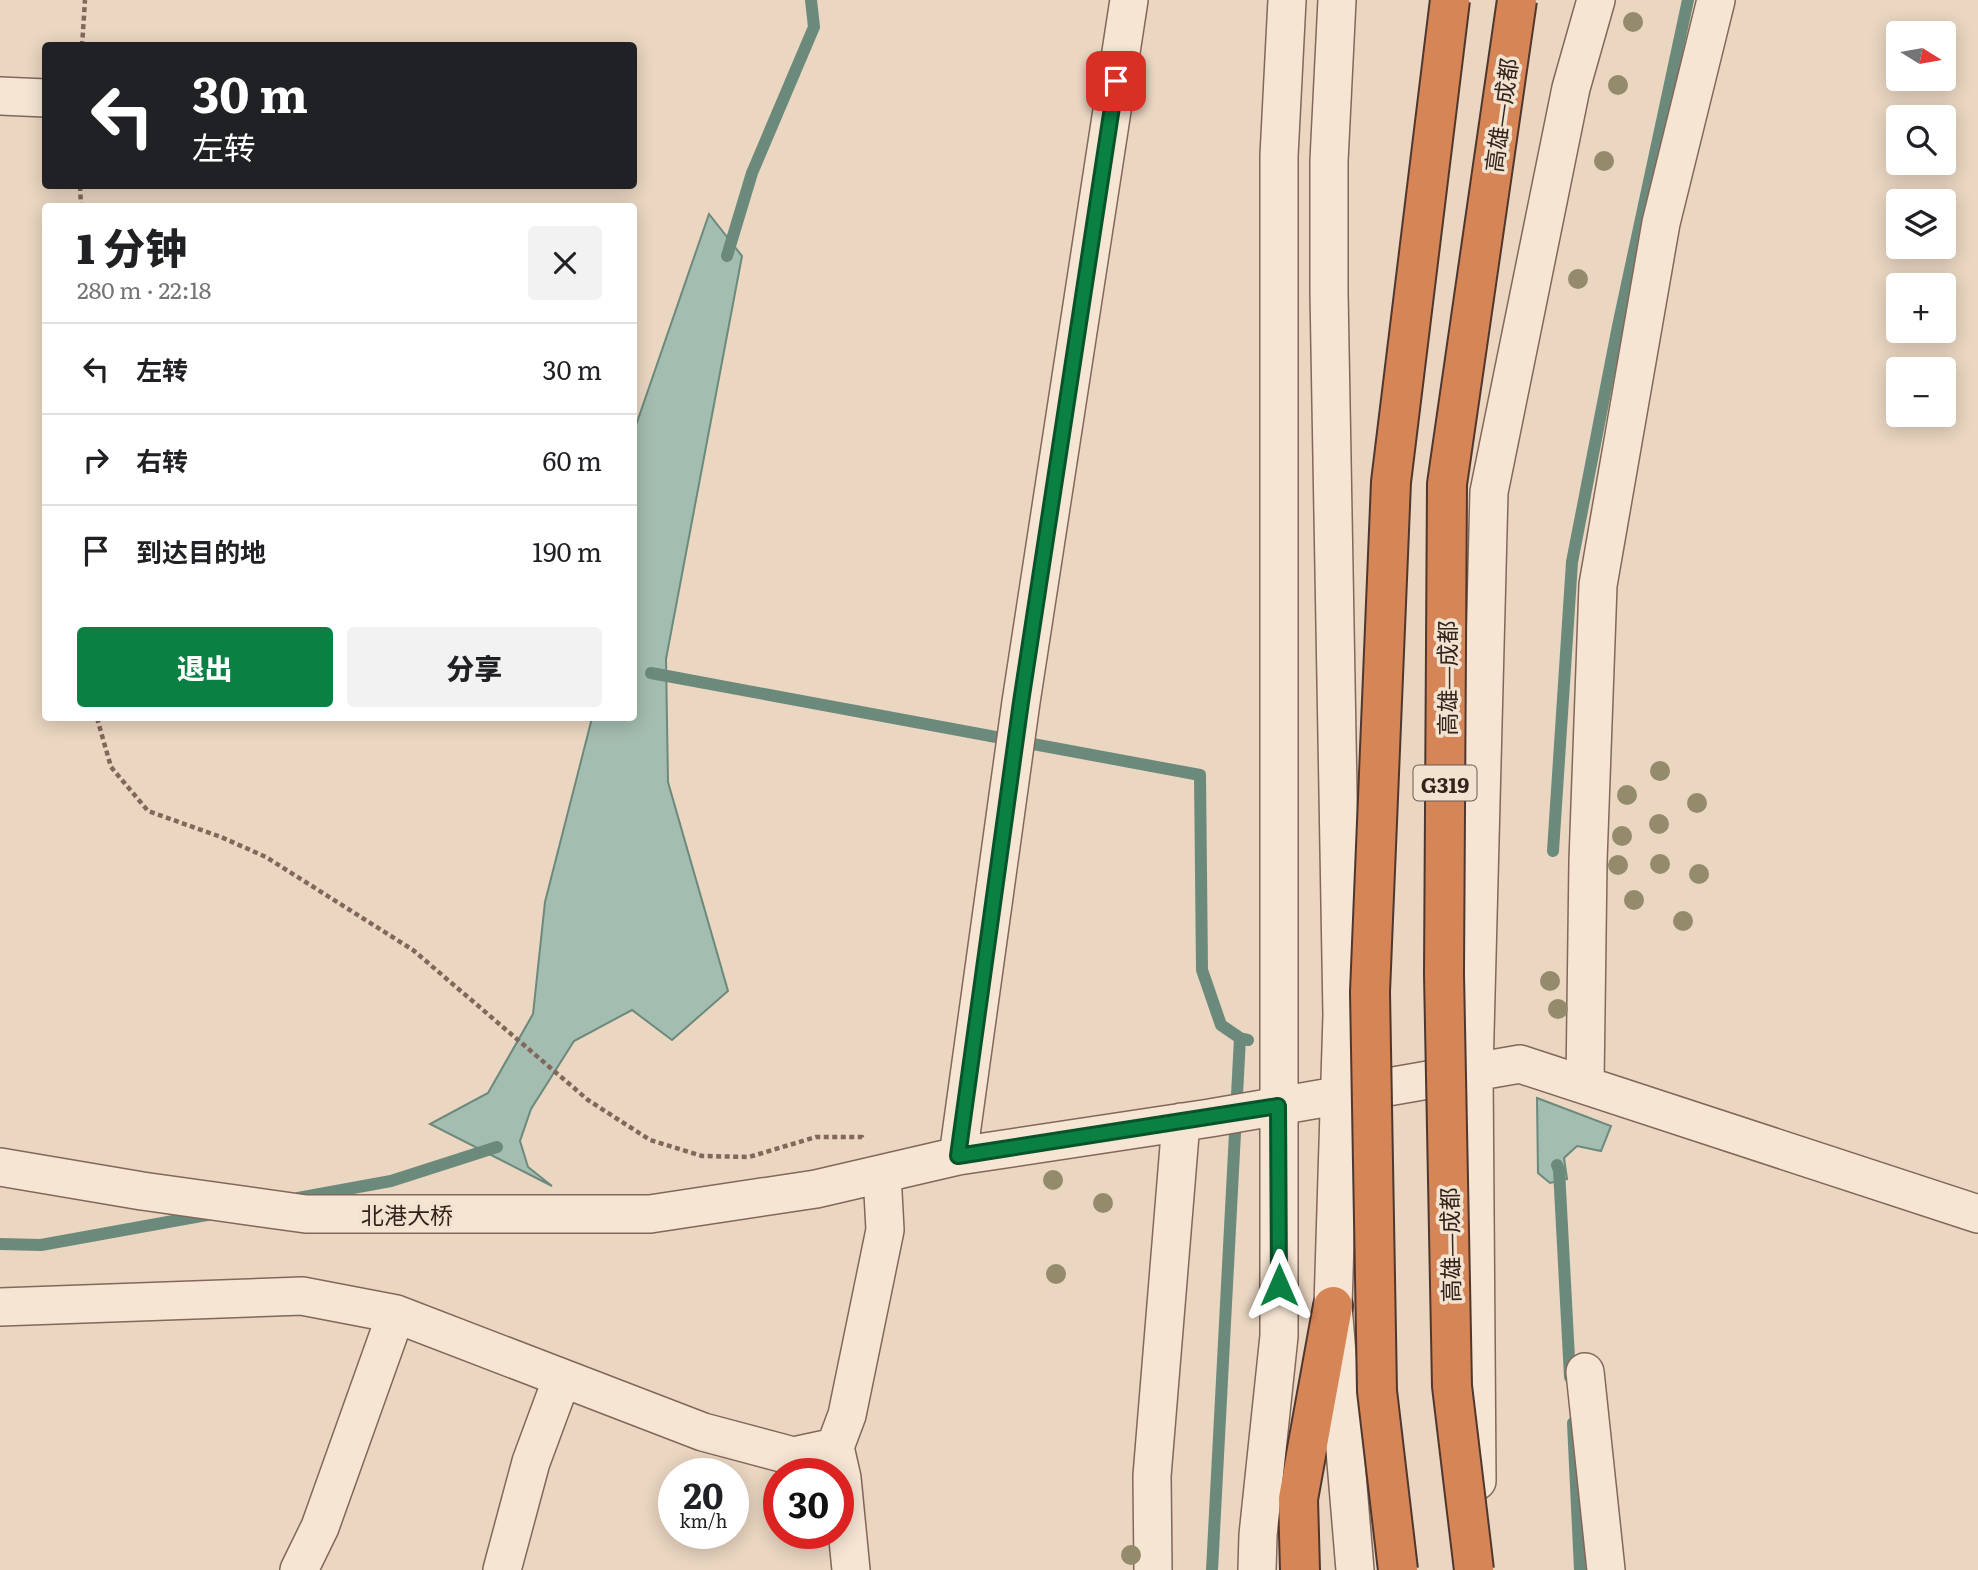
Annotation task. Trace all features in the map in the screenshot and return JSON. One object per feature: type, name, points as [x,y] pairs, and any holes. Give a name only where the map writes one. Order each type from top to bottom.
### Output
[{"type":"highway","name":"G319","points":[[1398,1570],[1377,1391],[1370,992],[1391,482],[1450,0]]},
{"type":"highway","name":"高雄—成都","points":[[1476,1570],[1452,1372],[1444,974],[1447,484],[1517,0]]},
{"type":"highway","points":[[1300,1570],[1298,1499],[1334,1306]]},
{"type":"street","points":[[958,1156],[1020,716],[1129,0]]},
{"type":"street","points":[[1256,1570],[1279,1336],[1270,1107],[1279,169],[1287,0]]},
{"type":"street","points":[[1337,0],[1329,187],[1342,1015],[1334,1306],[1355,1570]]},
{"type":"street","points":[[1476,1570],[1474,1072],[1489,492],[1571,88],[1596,0]]},
{"type":"street","points":[[1585,1084],[1588,861],[1598,585],[1661,223],[1716,0]]},
{"type":"street","points":[[0,96],[42,98]]},
{"type":"street","name":"北港大桥","points":[[0,1167],[142,1191],[306,1214],[650,1214],[816,1189],[958,1156],[1196,1120],[1520,1064],[1978,1214]]},
{"type":"street","points":[[1153,1570],[1152,1476],[1196,1120]]},
{"type":"street","points":[[852,1570],[842,1478],[835,1447],[848,1415],[885,1230],[882,1174]]},
{"type":"street","points":[[0,1307],[302,1296],[396,1314],[703,1432],[793,1456],[835,1447]]},
{"type":"street","points":[[299,1570],[320,1527],[396,1314]]},
{"type":"street","points":[[1585,1372],[1606,1570]]},
{"type":"street","points":[[502,1570],[531,1462],[562,1378]]},
{"type":"path","points":[[82,42],[85,0]]},
{"type":"path","points":[[98,721],[111,768],[148,811],[221,837],[266,857],[413,950],[588,1100],[650,1140],[702,1156],[749,1157],[816,1137],[862,1137],[882,1174]]},
{"type":"shaded area","points":[[709,214],[742,256],[666,659],[668,782],[728,991],[672,1040],[632,1010],[574,1041],[531,1109],[520,1141],[528,1167],[552,1186],[430,1124],[488,1093],[533,1014],[545,902],[591,721],[637,721],[637,422]]},
{"type":"shaded area","points":[[1537,1098],[1611,1126],[1601,1151],[1577,1146],[1564,1158],[1567,1179],[1550,1183],[1538,1173]]},
{"type":"waterway","points":[[727,256],[752,173],[814,27],[811,0]]},
{"type":"waterway","points":[[1553,851],[1572,562],[1618,326],[1688,0]]},
{"type":"waterway","points":[[651,673],[1200,775],[1202,970],[1221,1025],[1240,1038],[1248,1040]]},
{"type":"waterway","points":[[1212,1570],[1240,1038]]},
{"type":"waterway","points":[[298,1198],[391,1181],[497,1147]]},
{"type":"waterway","points":[[1557,1165],[1570,1377]]},
{"type":"waterway","points":[[0,1244],[41,1245],[212,1214]]},
{"type":"waterway","points":[[1573,1423],[1580,1570]]},
{"type":"route","points":[[1116,81],[1021,702],[958,1156],[1278,1106],[1279,1285]]}]
